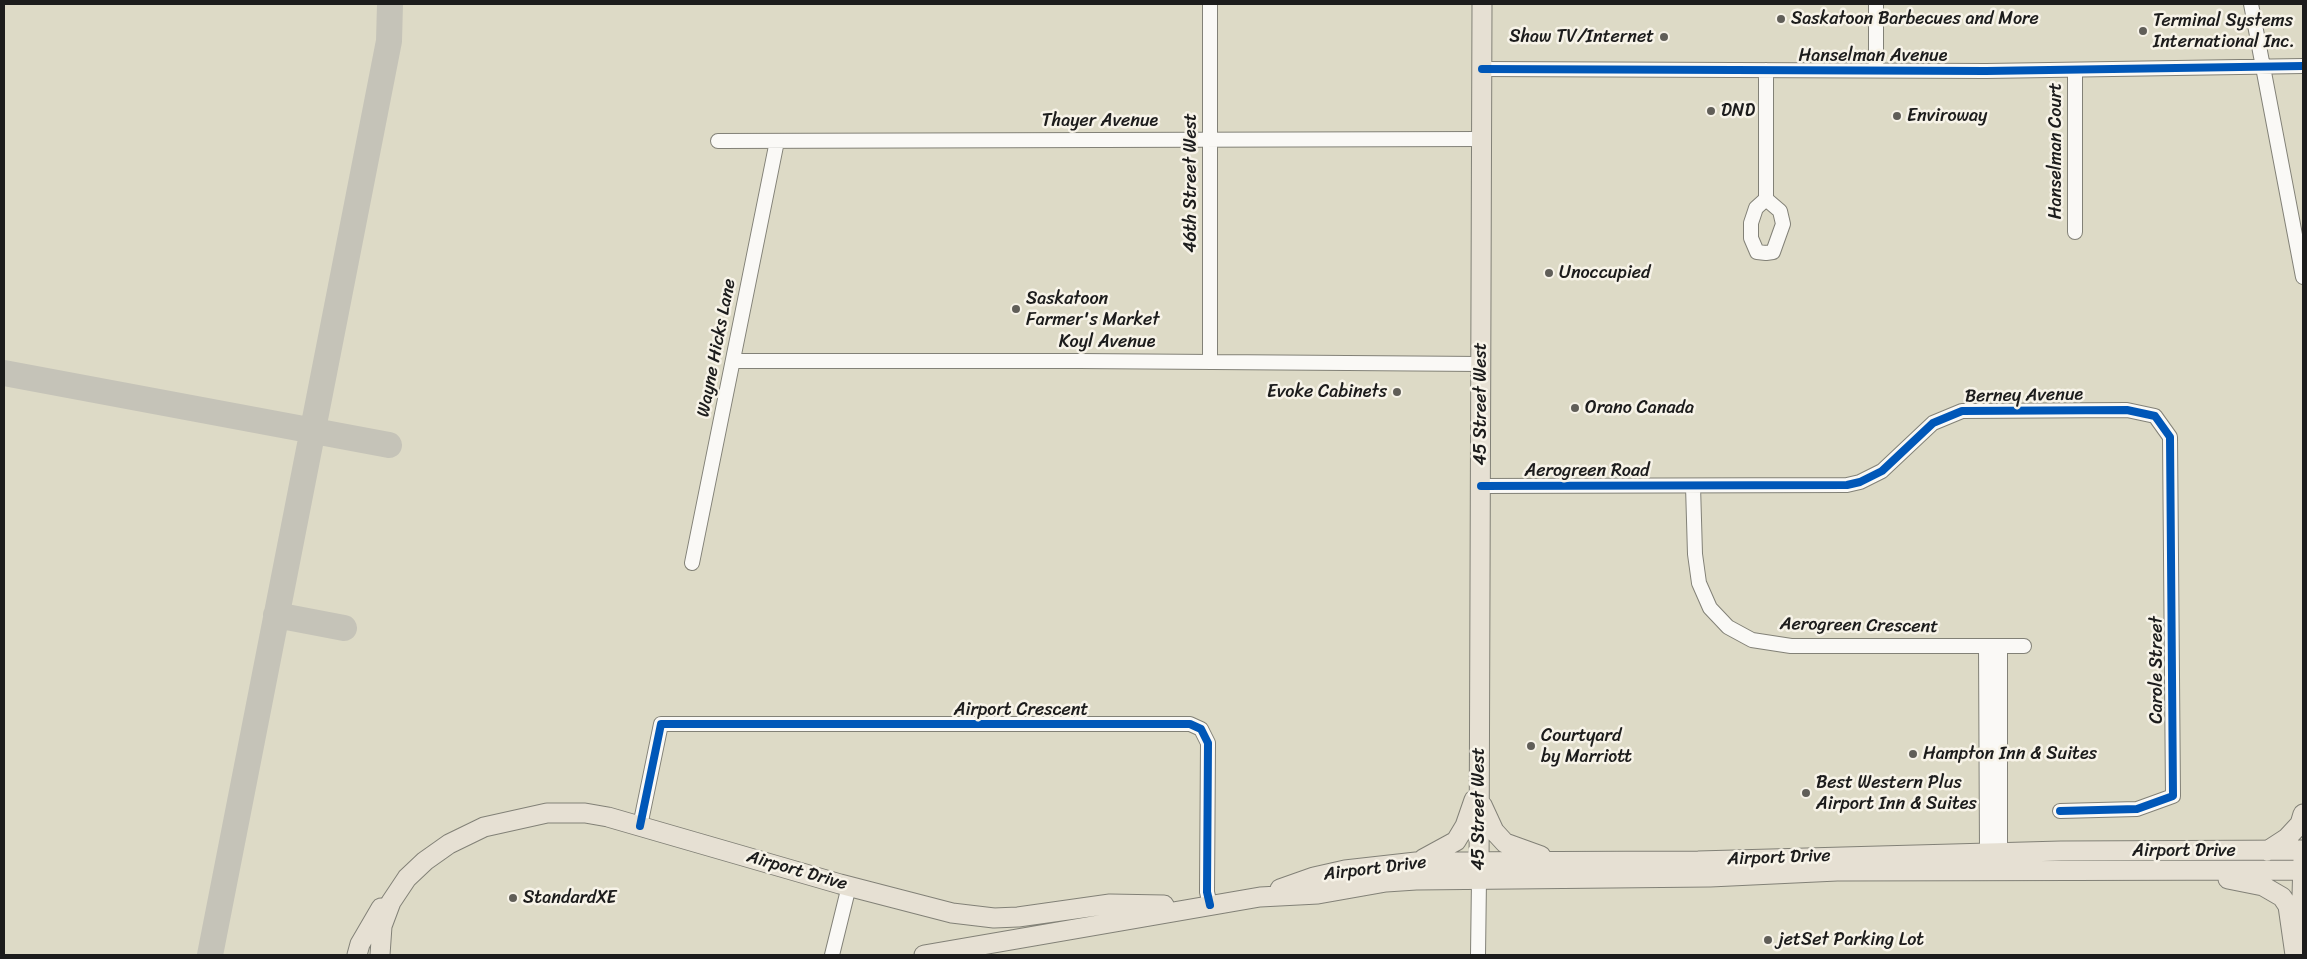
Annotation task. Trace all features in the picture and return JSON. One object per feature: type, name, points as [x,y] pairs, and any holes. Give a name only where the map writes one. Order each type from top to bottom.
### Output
[{"type":"main road","name":"45 Street West","points":[[1479,871],[1482,4]]},
{"type":"main road","points":[[1479,792],[1494,831],[1504,842],[1521,850],[1561,862]]},
{"type":"main road","points":[[1416,862],[1437,853],[1456,841],[1465,826],[1479,792]]},
{"type":"main road","name":"Airport Drive","points":[[357,955],[368,930],[387,899],[410,875],[437,852],[472,831],[522,817],[556,812],[585,813],[640,826],[849,886],[952,913],[994,918],[1042,915],[1110,904],[1205,906]]},
{"type":"main road","points":[[2267,851],[2287,838],[2300,824],[2303,814]]},
{"type":"main road","name":"Airport Drive","points":[[924,955],[1260,897],[1318,894],[1386,882],[1561,862],[1698,861],[1993,852],[2303,850]]},
{"type":"main road","points":[[2300,955],[2303,860]]},
{"type":"main road","name":"Airport Drive","points":[[1260,897],[1314,877],[1346,870],[1416,862],[1479,871],[1710,877],[1837,871],[2303,870]]},
{"type":"main road","points":[[2175,869],[2263,886],[2282,897],[2288,906],[2295,955]]},
{"type":"main road","name":"Airport Drive","points":[[380,955],[380,937],[385,917],[398,889],[410,875]]},
{"type":"street","name":"46th Street West","points":[[1210,4],[1210,362]]},
{"type":"street","points":[[1876,4],[1876,70]]},
{"type":"street","points":[[2251,4],[2301,247],[2303,277]]},
{"type":"street","name":"Hanselman Avenue","points":[[1482,69],[2075,70],[2303,66]]},
{"type":"street","points":[[1766,70],[1766,198]]},
{"type":"street","name":"Hanselman Court","points":[[2075,70],[2075,232]]},
{"type":"street","name":"Thayer Avenue","points":[[718,140],[1482,139]]},
{"type":"street","name":"Wayne Hicks Lane","points":[[692,563],[777,141]]},
{"type":"street","name":"Koyl Avenue","points":[[734,361],[1481,364]]},
{"type":"street","name":"Berney Avenue","points":[[1694,486],[1839,485],[1860,482],[1882,471],[1933,423],[1962,411],[2127,410],[2155,416],[2170,437],[2171,545]]},
{"type":"street","name":"Aerogreen Road","points":[[1481,486],[1694,486]]},
{"type":"street","name":"Aerogreen Crescent","points":[[1694,486],[1695,554],[1698,583],[1710,608],[1728,627],[1752,640],[1783,646],[2024,646]]},
{"type":"street","name":"Carole Street","points":[[2060,811],[2137,809],[2173,796],[2171,545]]},
{"type":"street","points":[[1986,646],[1993,852]]},
{"type":"street","points":[[1993,852],[2000,646]]},
{"type":"street","name":"Airport Crescent","points":[[640,826],[661,724],[1193,725],[1203,732],[1208,743],[1207,892],[1205,906]]},
{"type":"street","name":"45 Street West","points":[[1478,955],[1479,871]]},
{"type":"street","points":[[832,955],[849,886]]},
{"type":"taxiway","points":[[210,955],[389,41],[390,4]]},
{"type":"taxiway","points":[[4,373],[389,445]]},
{"type":"taxiway","points":[[276,615],[344,628]]},
{"type":"cycle path","points":[[1482,69],[1986,71],[2303,66]]},
{"type":"cycle path","points":[[1481,486],[1847,485],[1860,482],[1882,471],[1933,423],[1962,411],[2127,410],[2155,416],[2170,437],[2173,796],[2137,809],[2060,811]]},
{"type":"cycle path","points":[[640,826],[661,724],[1190,724],[1201,729],[1208,743],[1207,892],[1210,905]]},
{"type":"place","name":"Saskatoon Barbecues and More","points":[[1781,19]]},
{"type":"place","name":"Terminal Systems International Inc.","points":[[2143,31]]},
{"type":"place","name":"Shaw TV/Internet","points":[[1664,37]]},
{"type":"place","name":"DND","points":[[1711,111]]},
{"type":"place","name":"Enviroway","points":[[1897,116]]},
{"type":"place","name":"Unoccupied","points":[[1549,273]]},
{"type":"place","name":"Saskatoon Farmer's Market","points":[[1016,309]]},
{"type":"place","name":"Evoke Cabinets","points":[[1397,392]]},
{"type":"place","name":"Orano Canada","points":[[1575,408]]},
{"type":"place","name":"Courtyard by Marriott","points":[[1531,746]]},
{"type":"place","name":"Hampton Inn & Suites","points":[[1913,754]]},
{"type":"place","name":"Best Western Plus Airport Inn & Suites","points":[[1806,793]]},
{"type":"place","name":"StandardXE","points":[[513,898]]},
{"type":"place","name":"jetSet Parking Lot","points":[[1768,940]]}]
